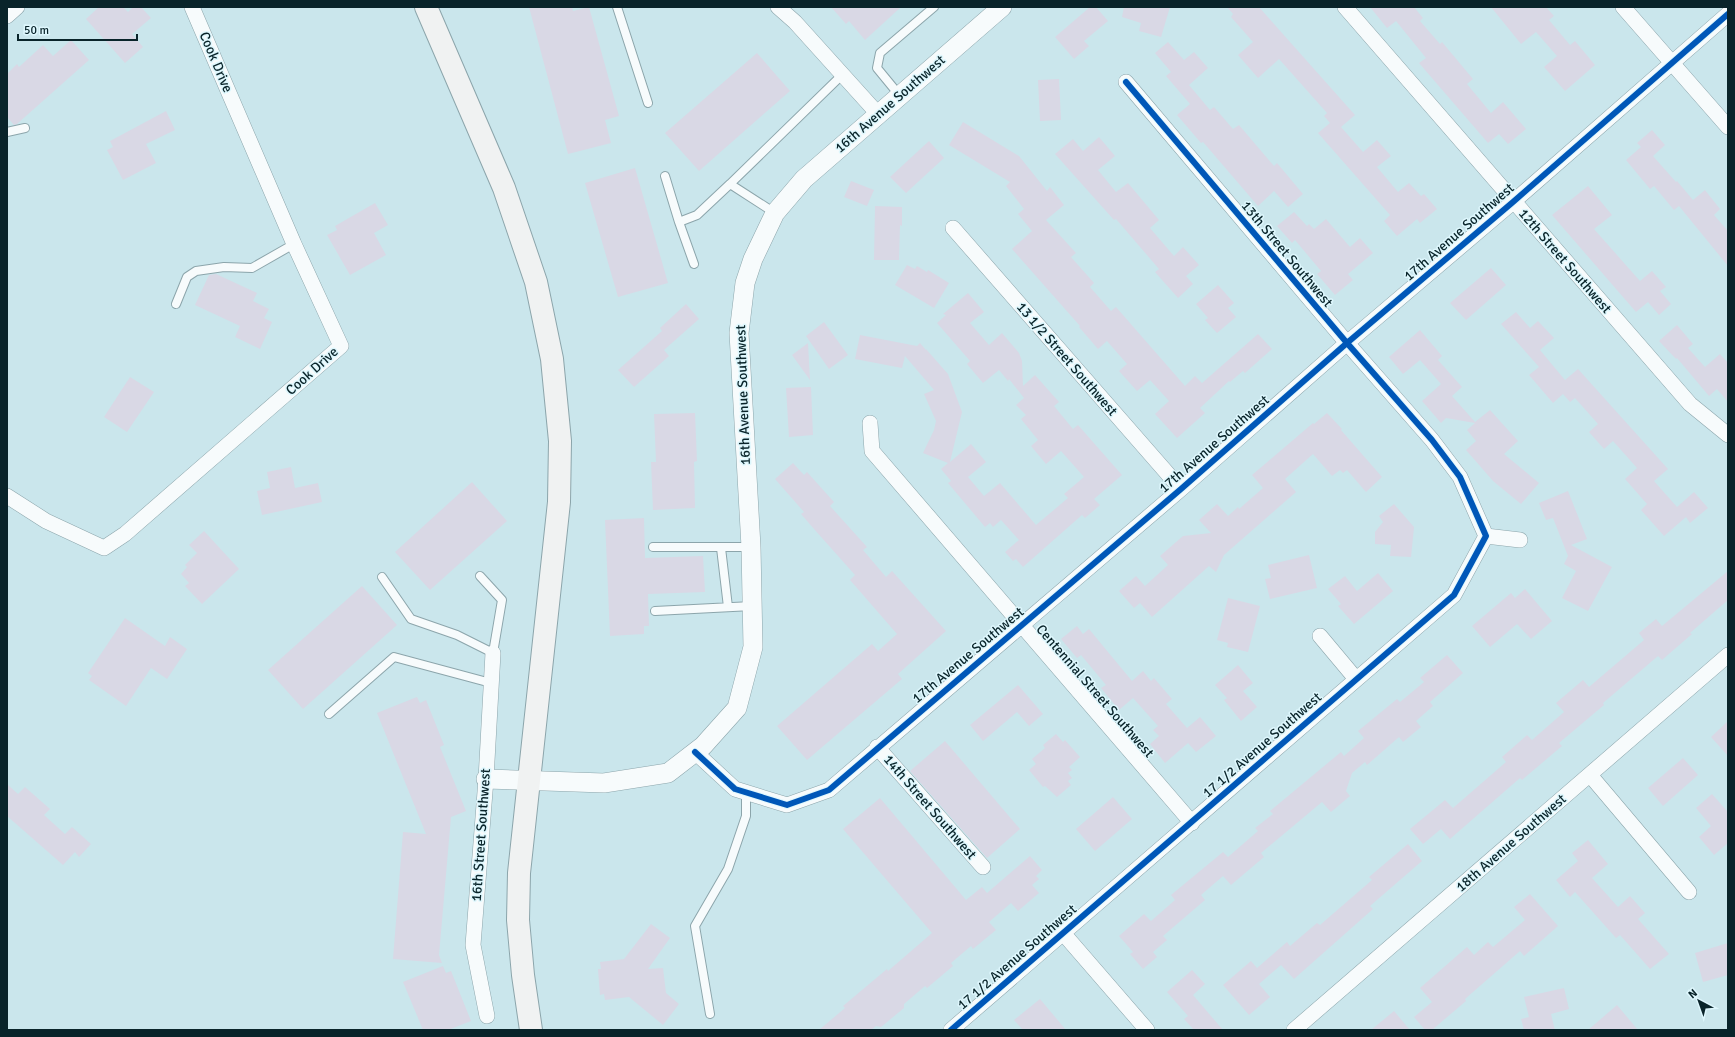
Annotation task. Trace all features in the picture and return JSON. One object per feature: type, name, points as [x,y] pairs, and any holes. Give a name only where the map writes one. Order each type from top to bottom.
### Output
[{"type":"main road","points":[[426,7],[504,188],[536,282],[552,359],[560,441],[559,502],[519,873],[518,920],[523,975],[531,1030]]},
{"type":"street","points":[[7,16],[16,7]]},
{"type":"street","name":"Cook Drive","points":[[7,496],[46,521],[104,548],[125,534],[341,346],[294,244],[192,7]]},
{"type":"street","points":[[778,7],[796,22],[878,114]]},
{"type":"street","name":"12th Street Southwest","points":[[1345,7],[1690,404],[1728,435]]},
{"type":"street","points":[[1623,7],[1728,127]]},
{"type":"street","name":"16th Avenue Southwest","points":[[486,779],[604,783],[668,773],[703,746],[737,708],[754,647],[751,547],[738,332],[745,283],[753,260],[775,213],[804,179],[900,96],[995,9]]},
{"type":"street","name":"17th Avenue Southwest","points":[[695,752],[736,788],[786,805],[829,790],[877,747],[1181,489],[1347,343],[1513,202],[1728,14]]},
{"type":"street","name":"13th Street Southwest","points":[[1126,82],[1347,343],[1432,440],[1460,477],[1486,536]]},
{"type":"street","name":"13 1/2 Street Southwest","points":[[953,228],[1181,489]]},
{"type":"street","name":"Centennial Street Southwest","points":[[870,423],[872,451],[1192,823]]},
{"type":"street","points":[[1486,536],[1520,540]]},
{"type":"street","name":"17 1/2 Avenue Southwest","points":[[951,1030],[1454,595],[1486,536]]},
{"type":"street","points":[[1320,636],[1356,679]]},
{"type":"street","name":"16th Street Southwest","points":[[487,1016],[473,945],[486,779],[493,653]]},
{"type":"street","name":"18th Avenue Southwest","points":[[1294,1030],[1728,655]]},
{"type":"street","name":"14th Street Southwest","points":[[877,747],[982,867]]},
{"type":"street","points":[[1590,775],[1689,892]]},
{"type":"street","points":[[1063,933],[1147,1030]]},
{"type":"lane","points":[[617,7],[648,103]]},
{"type":"lane","points":[[900,96],[878,68],[880,54],[934,7]]},
{"type":"lane","points":[[679,222],[698,215],[842,75]]},
{"type":"lane","points":[[7,132],[25,128]]},
{"type":"lane","points":[[665,176],[694,264]]},
{"type":"lane","points":[[730,184],[775,213]]},
{"type":"lane","points":[[176,304],[187,277],[196,270],[224,267],[252,268],[294,244]]},
{"type":"lane","points":[[653,547],[751,547]]},
{"type":"lane","points":[[721,548],[728,607]]},
{"type":"lane","points":[[382,577],[411,619],[457,635],[493,653],[502,600],[480,576]]},
{"type":"lane","points":[[655,611],[752,606]]},
{"type":"lane","points":[[329,714],[394,656],[491,683]]},
{"type":"lane","points":[[710,1014],[695,926],[728,869],[746,816],[746,792]]},
{"type":"building","points":[[99,7],[123,7],[128,12],[133,7],[141,7],[151,18],[132,34],[143,47],[125,63],[86,19]]},
{"type":"building","points":[[529,7],[572,7],[573,11],[589,7],[619,116],[605,120],[611,143],[568,154]]},
{"type":"building","points":[[831,7],[901,7],[865,40],[849,21],[846,24]]},
{"type":"building","points":[[1090,7],[1096,7],[1108,21],[1084,41],[1089,46],[1074,59],[1055,37]]},
{"type":"building","points":[[1124,7],[1170,7],[1161,37],[1139,31],[1141,23],[1122,17]]},
{"type":"building","points":[[1227,7],[1259,7],[1355,115],[1341,127],[1363,152],[1377,140],[1391,156],[1377,167],[1398,192],[1409,183],[1421,196],[1424,194],[1437,209],[1420,223],[1417,219],[1397,236],[1384,221],[1390,215],[1318,133],[1330,123],[1324,116],[1327,113],[1279,59],[1258,78],[1238,55],[1253,42],[1231,17],[1233,14]]},
{"type":"building","points":[[1370,7],[1414,7],[1423,18],[1420,21],[1440,44],[1442,42],[1473,79],[1467,84],[1491,113],[1503,102],[1526,129],[1508,144],[1499,134],[1488,143],[1419,63],[1426,58],[1396,21],[1387,28]]},
{"type":"building","points":[[1491,7],[1546,7],[1554,16],[1549,20],[1570,45],[1575,41],[1595,65],[1565,91],[1544,67],[1557,56],[1536,32],[1521,44]]},
{"type":"building","points":[[71,40],[89,60],[17,124],[14,125],[7,117],[7,74],[17,64],[19,67],[43,45],[53,56]]},
{"type":"building","points":[[1168,42],[1184,60],[1194,52],[1208,68],[1189,85],[1210,110],[1214,107],[1233,129],[1239,125],[1274,166],[1277,163],[1303,194],[1288,207],[1274,191],[1258,206],[1203,142],[1201,143],[1177,115],[1190,104],[1166,76],[1171,72],[1155,53]]},
{"type":"building","points":[[757,53],[790,91],[699,171],[665,133]]},
{"type":"building","points":[[1059,79],[1061,120],[1040,121],[1038,80]]},
{"type":"building","points":[[166,111],[175,130],[146,144],[156,163],[123,180],[107,150],[113,147],[110,141]]},
{"type":"building","points":[[963,122],[1019,156],[1047,191],[1050,187],[1064,205],[1046,220],[1076,253],[1071,257],[1094,283],[1090,287],[1111,311],[1116,307],[1185,386],[1195,376],[1202,383],[1258,334],[1272,349],[1245,373],[1243,371],[1230,382],[1229,381],[1200,408],[1205,413],[1177,438],[1155,414],[1169,401],[1150,380],[1137,391],[1119,371],[1127,364],[1107,341],[1098,349],[1079,327],[1080,326],[1012,249],[1032,231],[1018,214],[1024,209],[1006,186],[1010,182],[949,145]]},
{"type":"building","points":[[1652,130],[1665,145],[1653,156],[1693,200],[1705,190],[1720,209],[1714,215],[1728,231],[1728,266],[1679,206],[1674,210],[1654,186],[1650,189],[1626,160],[1641,147],[1637,143]]},
{"type":"building","points":[[1099,137],[1115,156],[1098,170],[1116,192],[1128,183],[1159,220],[1150,228],[1174,256],[1183,247],[1199,265],[1186,276],[1193,284],[1178,298],[1155,272],[1159,269],[1116,219],[1114,220],[1055,154],[1073,139],[1083,151]]},
{"type":"building","points":[[929,141],[944,158],[906,193],[890,177]]},
{"type":"building","points":[[635,168],[668,283],[618,297],[585,183]]},
{"type":"building","points":[[851,181],[874,190],[867,206],[844,197]]},
{"type":"building","points":[[1588,186],[1612,215],[1594,229],[1640,281],[1652,271],[1666,287],[1660,291],[1671,304],[1659,315],[1648,302],[1636,312],[1552,215]]},
{"type":"building","points":[[375,203],[388,225],[374,233],[386,255],[350,275],[327,235],[337,230],[335,226]]},
{"type":"building","points":[[875,206],[902,207],[899,260],[874,260]]},
{"type":"building","points":[[1294,212],[1307,226],[1309,224],[1314,229],[1326,219],[1350,247],[1360,238],[1373,253],[1348,274],[1353,280],[1335,295],[1317,274],[1321,271],[1295,240],[1292,243],[1277,226]]},
{"type":"building","points":[[907,265],[915,269],[917,266],[927,272],[928,270],[949,283],[934,308],[895,285]]},
{"type":"building","points":[[1491,268],[1506,285],[1466,320],[1450,303]]},
{"type":"building","points":[[216,274],[257,293],[253,301],[269,309],[264,318],[272,322],[260,349],[235,337],[240,326],[195,305],[209,275]]},
{"type":"building","points":[[1218,285],[1234,303],[1228,308],[1236,317],[1217,333],[1205,320],[1208,318],[1196,304]]},
{"type":"building","points":[[968,293],[984,312],[970,323],[989,345],[1002,333],[1019,353],[1022,361],[1023,386],[1035,375],[1059,402],[1054,406],[1073,429],[1078,425],[1122,475],[1094,499],[1100,505],[1085,518],[1082,515],[1023,567],[1016,559],[1013,561],[1005,552],[1019,540],[1001,520],[993,527],[990,523],[985,527],[948,483],[951,481],[941,469],[948,463],[923,453],[934,430],[936,421],[924,394],[934,390],[905,356],[902,368],[855,359],[860,335],[917,346],[920,343],[948,374],[962,412],[950,462],[971,444],[986,462],[968,477],[984,496],[1000,483],[1036,525],[1068,498],[1064,494],[1084,477],[1061,451],[1046,464],[1031,446],[1038,440],[1021,419],[1026,415],[1016,405],[1024,398],[1009,379],[1008,381],[999,370],[983,383],[967,364],[970,361],[937,323],[946,315],[943,314]]},
{"type":"building","points":[[686,304],[699,319],[664,350],[669,356],[634,387],[618,370],[662,331],[660,328]]},
{"type":"building","points":[[1516,312],[1530,328],[1538,321],[1554,338],[1540,350],[1565,380],[1578,369],[1668,469],[1654,481],[1677,507],[1694,492],[1708,508],[1690,523],[1686,517],[1664,536],[1641,510],[1647,504],[1625,479],[1637,468],[1613,441],[1604,449],[1589,432],[1598,424],[1575,398],[1570,402],[1563,394],[1553,403],[1529,375],[1539,367],[1501,324]]},
{"type":"building","points":[[824,322],[848,355],[829,369],[806,336]]},
{"type":"building","points":[[1677,325],[1693,344],[1688,348],[1705,367],[1720,354],[1728,363],[1728,402],[1717,389],[1709,396],[1677,358],[1676,359],[1659,341]]},
{"type":"building","points":[[1420,330],[1442,356],[1438,360],[1462,387],[1452,396],[1475,422],[1490,410],[1518,441],[1504,454],[1539,483],[1521,504],[1493,481],[1466,450],[1476,441],[1467,430],[1475,423],[1446,418],[1441,423],[1422,401],[1441,384],[1420,360],[1403,374],[1389,357]]},
{"type":"building","points":[[808,343],[810,380],[792,355]]},
{"type":"building","points":[[130,377],[154,392],[127,432],[104,417]]},
{"type":"building","points":[[811,387],[813,435],[789,437],[786,388]]},
{"type":"building","points":[[695,413],[697,461],[694,462],[695,508],[653,510],[651,462],[656,462],[654,414]]},
{"type":"building","points":[[1327,413],[1382,477],[1366,492],[1347,470],[1343,473],[1340,470],[1332,476],[1313,454],[1285,479],[1296,492],[1224,555],[1216,572],[1209,566],[1152,617],[1140,603],[1134,608],[1119,591],[1136,576],[1145,586],[1168,565],[1160,556],[1183,536],[1211,533],[1199,520],[1217,504],[1228,516],[1238,507],[1239,509],[1263,488],[1252,475],[1313,423],[1314,424]]},
{"type":"building","points":[[793,463],[804,475],[807,472],[834,502],[830,506],[867,547],[863,550],[886,577],[892,571],[946,631],[898,674],[902,679],[807,760],[777,726],[872,644],[878,651],[897,634],[850,580],[855,575],[801,514],[804,512],[775,479]]},
{"type":"building","points":[[291,467],[295,488],[318,483],[322,502],[262,515],[257,491],[270,488],[267,472]]},
{"type":"building","points":[[472,482],[507,521],[430,590],[395,552]]},
{"type":"building","points":[[1568,491],[1587,539],[1571,545],[1612,567],[1588,611],[1562,598],[1576,571],[1564,564],[1568,556],[1553,518],[1546,520],[1539,503]]},
{"type":"building","points":[[1394,504],[1414,527],[1411,557],[1390,556],[1391,545],[1375,544],[1375,532],[1383,522],[1379,516]]},
{"type":"building","points":[[644,518],[645,558],[703,556],[705,592],[648,594],[649,626],[644,626],[644,634],[610,636],[605,520]]},
{"type":"building","points":[[204,531],[239,569],[202,604],[185,586],[189,583],[181,574],[187,567],[185,565],[197,553],[189,545]]},
{"type":"building","points":[[1309,555],[1317,588],[1270,599],[1265,579],[1271,578],[1268,565]]},
{"type":"building","points":[[1728,571],[1728,600],[1662,660],[1658,656],[1603,703],[1604,705],[1559,743],[1562,746],[1522,780],[1520,778],[1450,839],[1441,829],[1423,844],[1410,829],[1445,800],[1453,808],[1506,762],[1502,757],[1527,735],[1532,740],[1564,712],[1556,703],[1583,680],[1589,687],[1644,640],[1639,633],[1656,619],[1662,626]]},
{"type":"building","points":[[1378,573],[1393,591],[1354,624],[1338,606],[1341,604],[1328,589],[1345,576],[1357,591]]},
{"type":"building","points":[[362,586],[397,625],[303,709],[268,670]]},
{"type":"building","points":[[1525,589],[1552,621],[1531,639],[1517,624],[1490,647],[1472,626],[1511,593],[1515,598]]},
{"type":"building","points":[[1228,598],[1260,606],[1248,652],[1227,647],[1228,643],[1217,640]]},
{"type":"building","points":[[125,618],[165,646],[170,637],[187,649],[167,679],[151,668],[126,706],[89,680],[92,676],[88,673]]},
{"type":"building","points":[[1077,626],[1083,634],[1089,629],[1132,681],[1143,671],[1151,681],[1154,678],[1172,699],[1166,704],[1187,728],[1200,717],[1216,736],[1196,752],[1188,743],[1165,763],[1150,744],[1159,736],[1153,730],[1158,726],[1133,698],[1119,710],[1101,688],[1106,685],[1081,655],[1077,658],[1061,639]]},
{"type":"building","points":[[1447,655],[1463,673],[1430,702],[1433,706],[1416,721],[1421,727],[1403,742],[1399,737],[1367,765],[1365,762],[1352,773],[1346,791],[1350,796],[1331,812],[1322,802],[1261,853],[1264,857],[1231,885],[1223,876],[1201,895],[1205,900],[1163,936],[1167,940],[1153,952],[1157,957],[1143,969],[1130,954],[1133,952],[1119,936],[1144,914],[1151,921],[1175,900],[1171,895],[1223,852],[1228,857],[1258,831],[1255,828],[1273,814],[1270,811],[1341,752],[1344,756],[1364,738],[1358,731],[1397,699],[1400,702],[1424,682],[1420,678]]},
{"type":"building","points":[[1238,665],[1253,683],[1243,691],[1257,707],[1241,721],[1224,700],[1227,698],[1215,685]]},
{"type":"building","points":[[1018,685],[1043,714],[1029,726],[1017,712],[983,741],[970,725]]},
{"type":"building","points":[[417,697],[420,703],[426,700],[444,745],[440,747],[466,811],[451,817],[439,955],[442,963],[393,959],[403,832],[426,834],[377,713]]},
{"type":"building","points":[[1728,721],[1728,756],[1711,737]]},
{"type":"building","points":[[1056,734],[1063,742],[1065,740],[1080,757],[1069,767],[1072,770],[1068,773],[1072,778],[1068,781],[1071,785],[1057,797],[1045,786],[1043,787],[1029,770],[1036,764],[1032,759],[1045,748],[1043,745]]},
{"type":"building","points":[[945,741],[1020,829],[987,858],[910,771]]},
{"type":"building","points":[[1683,758],[1698,775],[1663,806],[1648,788]]},
{"type":"building","points":[[7,784],[18,794],[25,787],[50,809],[44,815],[65,834],[72,827],[91,844],[79,857],[75,852],[63,865],[7,816]]},
{"type":"building","points":[[1712,794],[1728,812],[1728,843],[1714,855],[1699,837],[1711,826],[1696,808]]},
{"type":"building","points":[[1113,797],[1132,819],[1095,851],[1076,829]]},
{"type":"building","points":[[880,798],[966,900],[982,887],[987,893],[1030,856],[1042,870],[1036,876],[1039,879],[1032,885],[1039,893],[1018,911],[1011,903],[989,922],[996,930],[973,949],[971,946],[951,963],[953,966],[927,988],[925,986],[904,1004],[904,1008],[881,1027],[876,1026],[871,1030],[819,1030],[845,1008],[843,1006],[887,969],[888,971],[932,933],[843,829]]},
{"type":"building","points":[[1588,840],[1608,864],[1592,878],[1618,907],[1630,896],[1645,913],[1638,919],[1669,954],[1650,969],[1620,935],[1616,938],[1575,892],[1570,897],[1556,880],[1578,861],[1572,853]]},
{"type":"building","points":[[1408,844],[1422,861],[1370,906],[1373,909],[1294,979],[1281,965],[1259,984],[1270,997],[1249,1015],[1223,985],[1251,961],[1257,968],[1287,942],[1290,946],[1317,923],[1320,925],[1372,880],[1369,877]]},
{"type":"building","points":[[1530,894],[1558,926],[1524,956],[1520,951],[1432,1030],[1425,1030],[1414,1017],[1432,1002],[1420,988],[1467,947],[1474,955],[1488,942],[1493,947],[1525,920],[1514,907]]},
{"type":"building","points":[[651,924],[670,938],[648,969],[663,968],[666,993],[679,1004],[663,1025],[629,997],[605,1000],[604,994],[600,995],[598,969],[601,969],[600,962],[624,959]]},
{"type":"building","points":[[1728,943],[1728,975],[1703,982],[1695,953]]},
{"type":"building","points":[[443,966],[446,973],[451,971],[471,1021],[448,1030],[423,1030],[403,982]]},
{"type":"building","points":[[1192,970],[1205,984],[1193,995],[1223,1030],[1194,1030],[1184,1019],[1188,1016],[1167,992]]},
{"type":"building","points":[[1564,988],[1569,1009],[1551,1014],[1555,1030],[1524,1030],[1521,1019],[1529,1017],[1524,997]]},
{"type":"building","points":[[1040,999],[1066,1030],[1023,1030],[1014,1020]]},
{"type":"building","points":[[1617,1005],[1638,1030],[1588,1030]]},
{"type":"building","points":[[1394,1011],[1410,1030],[1371,1030]]},
{"type":"cycle path","points":[[695,752],[735,789],[787,805],[829,790],[1181,489],[1347,343],[1513,202],[1728,14]]},
{"type":"cycle path","points":[[951,1030],[1454,595],[1486,536],[1460,477],[1432,440],[1347,343],[1126,82]]}]
